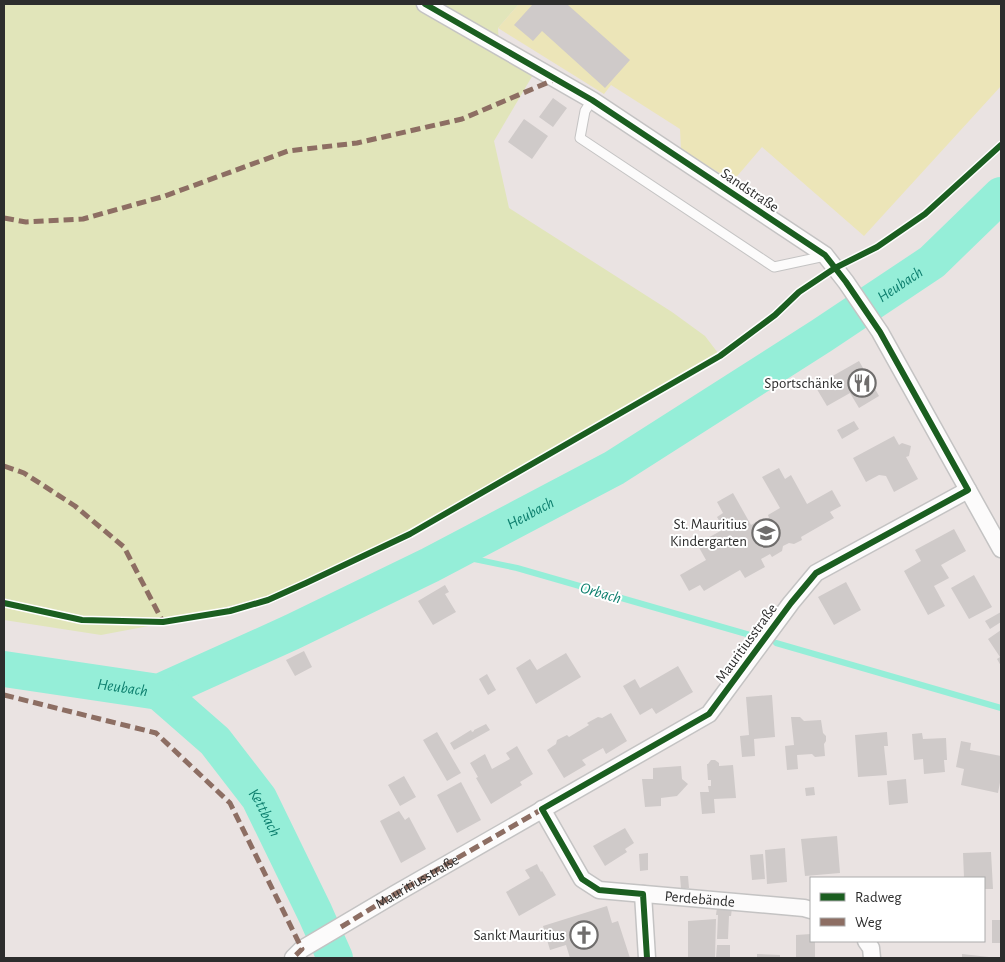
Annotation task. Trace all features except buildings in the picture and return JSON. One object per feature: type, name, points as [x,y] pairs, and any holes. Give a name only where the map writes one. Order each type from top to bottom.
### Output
[{"type":"street","name":"Sandstraße","points":[[425,4],[592,100],[825,256],[846,282],[880,332],[1001,549]]},
{"type":"street","name":"Mauritiusstraße","points":[[303,952],[395,894],[709,714],[791,602],[816,574],[968,490]]},
{"type":"street","name":"Perdebände","points":[[542,809],[582,879],[599,890],[810,910]]},
{"type":"street","points":[[643,894],[647,958]]},
{"type":"street","points":[[867,942],[871,948],[872,958]]},
{"type":"lane","points":[[592,100],[585,111],[580,138],[612,160],[774,267],[825,256]]},
{"type":"green space","points":[[4,4],[519,4],[498,28],[499,46],[537,68],[494,141],[509,208],[672,312],[705,336],[718,353],[409,530],[267,596],[170,622],[101,635],[4,620]]},
{"type":"shaded area","points":[[519,4],[1001,4],[1001,86],[864,236],[762,147],[733,181],[681,150],[680,129],[611,85],[604,94],[498,28]]},
{"type":"waterway","name":"Heubach","points":[[4,669],[159,692],[292,632],[430,565],[614,468],[821,336],[932,262],[1001,195]]},
{"type":"waterway","name":"Orbach","points":[[450,554],[517,568],[750,635]]},
{"type":"waterway","name":"Orbach","points":[[776,643],[1001,708]]},
{"type":"waterway","name":"Kettbach","points":[[159,692],[215,741],[259,798],[335,958]]},
{"type":"marked path","points":[[4,218],[26,222],[83,219],[165,196],[288,151],[357,143],[462,119],[556,79]]},
{"type":"marked path","points":[[4,466],[24,473],[75,506],[124,547],[163,622]]},
{"type":"marked path","points":[[4,695],[156,733],[230,803],[302,949],[293,958]]},
{"type":"marked path","points":[[341,927],[546,807]]},
{"type":"cycle path","points":[[425,4],[592,100],[825,255],[880,332],[968,490],[816,573],[791,603],[709,714],[542,809],[582,879],[599,890],[643,894],[647,958]]},
{"type":"cycle path","points":[[4,603],[82,620],[163,622],[230,611],[268,600],[306,583],[410,534],[720,356],[775,315],[799,292],[835,268],[877,247],[925,214],[1001,145]]},
{"type":"place","name":"Sportschänke","points":[[862,383]]},
{"type":"place","name":"St. Mauritius Kindergarten","points":[[766,533]]},
{"type":"place","name":"Sankt Mauritius","points":[[584,935]]}]
